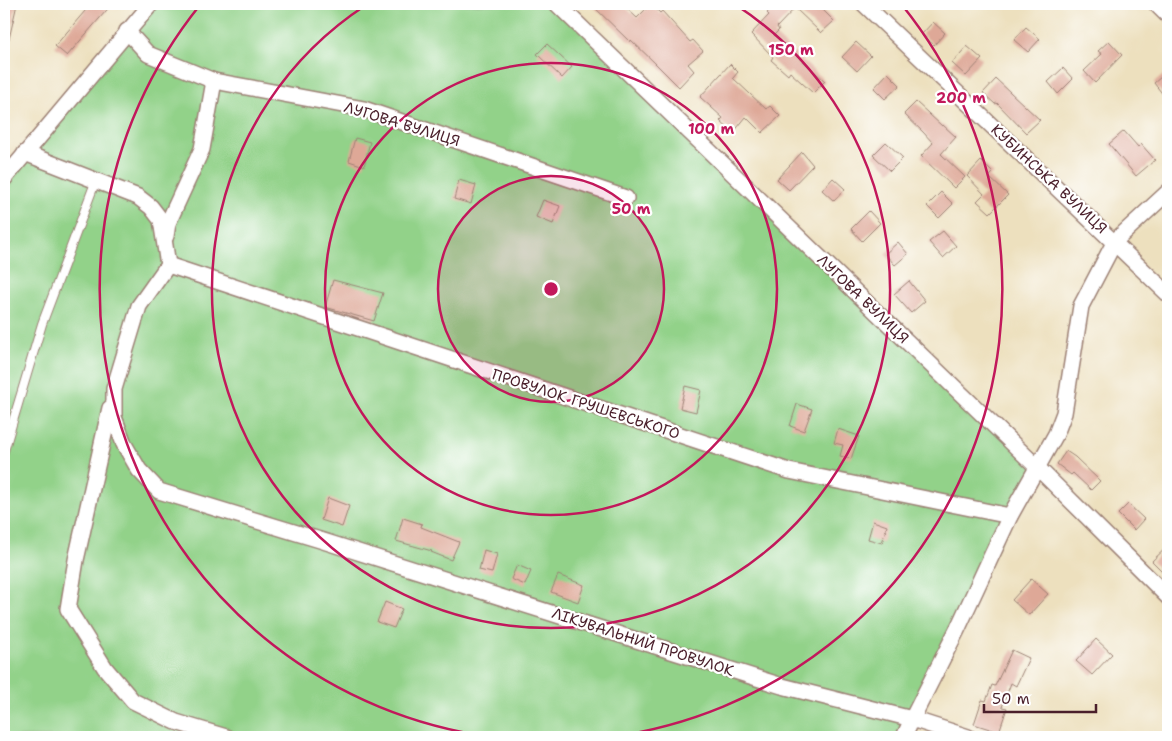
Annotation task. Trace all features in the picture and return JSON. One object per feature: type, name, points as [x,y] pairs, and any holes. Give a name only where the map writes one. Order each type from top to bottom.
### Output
[{"type":"street","points":[[4,179],[127,30],[151,4]]},
{"type":"street","name":"ЛУГОВА ВУЛИЦЯ","points":[[557,4],[1037,467],[1168,597]]},
{"type":"street","name":"КУБИНСЬКА ВУЛИЦЯ","points":[[864,4],[1168,294]]},
{"type":"street","points":[[1156,4],[1168,16]]},
{"type":"street","name":"ЛУГОВА ВУЛИЦЯ","points":[[127,30],[148,54],[214,82],[364,109],[626,198]]},
{"type":"street","points":[[165,240],[168,223],[202,149],[214,82]]},
{"type":"street","points":[[25,153],[138,197],[151,207],[161,220],[168,265],[140,306],[114,389],[76,560],[68,609],[105,668],[133,700],[176,722],[226,737]]},
{"type":"street","points":[[904,737],[957,630],[1010,516],[1056,434],[1064,414],[1081,306],[1114,241],[1168,192]]},
{"type":"street","name":"ПРОВУЛОК ГРУШЕВСЬКОГО","points":[[168,265],[789,472],[1010,516]]},
{"type":"street","name":"ЛІКУВАЛЬНИЙ ПРОВУЛОК","points":[[114,389],[114,417],[124,444],[139,470],[159,491],[782,686],[912,718],[968,737]]},
{"type":"lane","points":[[4,451],[42,324],[96,180]]},
{"type":"green space","points":[[151,4],[557,4],[1037,467],[904,737],[4,737],[4,179]]},
{"type":"building","points":[[4,4],[17,4],[9,39],[4,38]]},
{"type":"building","points":[[91,4],[112,4],[67,56],[55,46]]},
{"type":"building","points":[[591,4],[622,4],[637,18],[651,4],[660,13],[662,11],[690,42],[693,40],[703,51],[688,64],[694,71],[679,87]]},
{"type":"building","points":[[776,4],[817,4],[834,21],[821,33],[795,8],[777,27],[779,30],[774,35],[825,81],[813,93],[790,72],[788,75],[771,60],[773,57],[751,34],[769,15],[767,13]]},
{"type":"building","points":[[933,22],[945,33],[934,45],[922,34]]},
{"type":"building","points":[[1026,27],[1040,39],[1028,52],[1014,40]]},
{"type":"building","points":[[1109,41],[1122,55],[1095,83],[1084,71],[1102,54],[1098,51]]},
{"type":"building","points":[[856,42],[871,56],[857,71],[842,57]]},
{"type":"building","points":[[547,44],[572,67],[562,78],[537,54]]},
{"type":"building","points":[[967,46],[982,59],[966,76],[952,63]]},
{"type":"building","points":[[730,64],[738,72],[733,78],[766,109],[770,106],[780,116],[762,133],[746,117],[733,133],[720,121],[723,118],[700,97]]},
{"type":"building","points":[[1063,68],[1073,79],[1058,94],[1048,82]]},
{"type":"building","points":[[1168,71],[1168,101],[1154,83]]},
{"type":"building","points":[[888,73],[900,85],[885,99],[874,88]]},
{"type":"building","points":[[996,79],[1040,120],[1026,133],[997,103],[995,104],[983,93]]},
{"type":"building","points":[[916,102],[956,137],[941,154],[965,177],[954,188],[921,156],[933,143],[904,114]]},
{"type":"building","points":[[1124,131],[1138,147],[1141,144],[1155,160],[1136,176],[1109,144]]},
{"type":"building","points":[[355,138],[370,142],[364,166],[349,161]]},
{"type":"building","points":[[886,142],[903,158],[890,171],[873,155]]},
{"type":"building","points":[[802,152],[813,165],[789,190],[777,179]]},
{"type":"building","points":[[981,161],[993,173],[989,177],[1008,195],[990,213],[977,201],[984,194],[967,176]]},
{"type":"building","points":[[833,178],[845,189],[834,201],[822,190]]},
{"type":"building","points":[[459,180],[476,185],[471,204],[454,199]]},
{"type":"building","points":[[941,192],[953,204],[939,218],[927,206]]},
{"type":"building","points":[[543,200],[560,206],[553,224],[536,217]]},
{"type":"building","points":[[869,211],[880,223],[862,241],[851,229]]},
{"type":"building","points":[[943,231],[956,246],[943,258],[929,242]]},
{"type":"building","points":[[898,242],[908,254],[895,265],[885,254]]},
{"type":"building","points":[[333,280],[383,293],[374,321],[325,307]]},
{"type":"building","points":[[909,281],[925,301],[911,313],[894,294]]},
{"type":"building","points":[[685,386],[701,390],[696,412],[680,408]]},
{"type":"building","points":[[797,404],[812,409],[804,431],[790,426]]},
{"type":"building","points":[[838,429],[859,436],[851,459],[840,456],[843,445],[834,443]]},
{"type":"building","points":[[1066,451],[1100,481],[1091,490],[1073,473],[1071,475],[1057,464]]},
{"type":"building","points":[[328,498],[349,506],[342,527],[321,520]]},
{"type":"building","points":[[1128,504],[1144,519],[1134,530],[1118,514]]},
{"type":"building","points":[[403,518],[422,524],[421,527],[459,542],[451,560],[432,551],[396,541]]},
{"type":"building","points":[[873,521],[887,526],[882,543],[868,539]]},
{"type":"building","points":[[1168,546],[1168,577],[1152,561]]},
{"type":"building","points":[[484,550],[497,554],[492,573],[479,570]]},
{"type":"building","points":[[517,565],[531,571],[525,585],[511,579]]},
{"type":"building","points":[[558,575],[584,585],[578,602],[551,592]]},
{"type":"building","points":[[1031,579],[1048,594],[1029,615],[1012,600]]},
{"type":"building","points":[[385,602],[402,609],[394,628],[377,622]]},
{"type":"building","points":[[1096,639],[1112,654],[1092,675],[1076,661]]},
{"type":"building","points":[[1012,650],[1029,658],[1016,686],[1011,683],[1002,707],[1007,708],[999,732],[974,724],[982,700],[986,701],[992,685],[995,686]]}]
